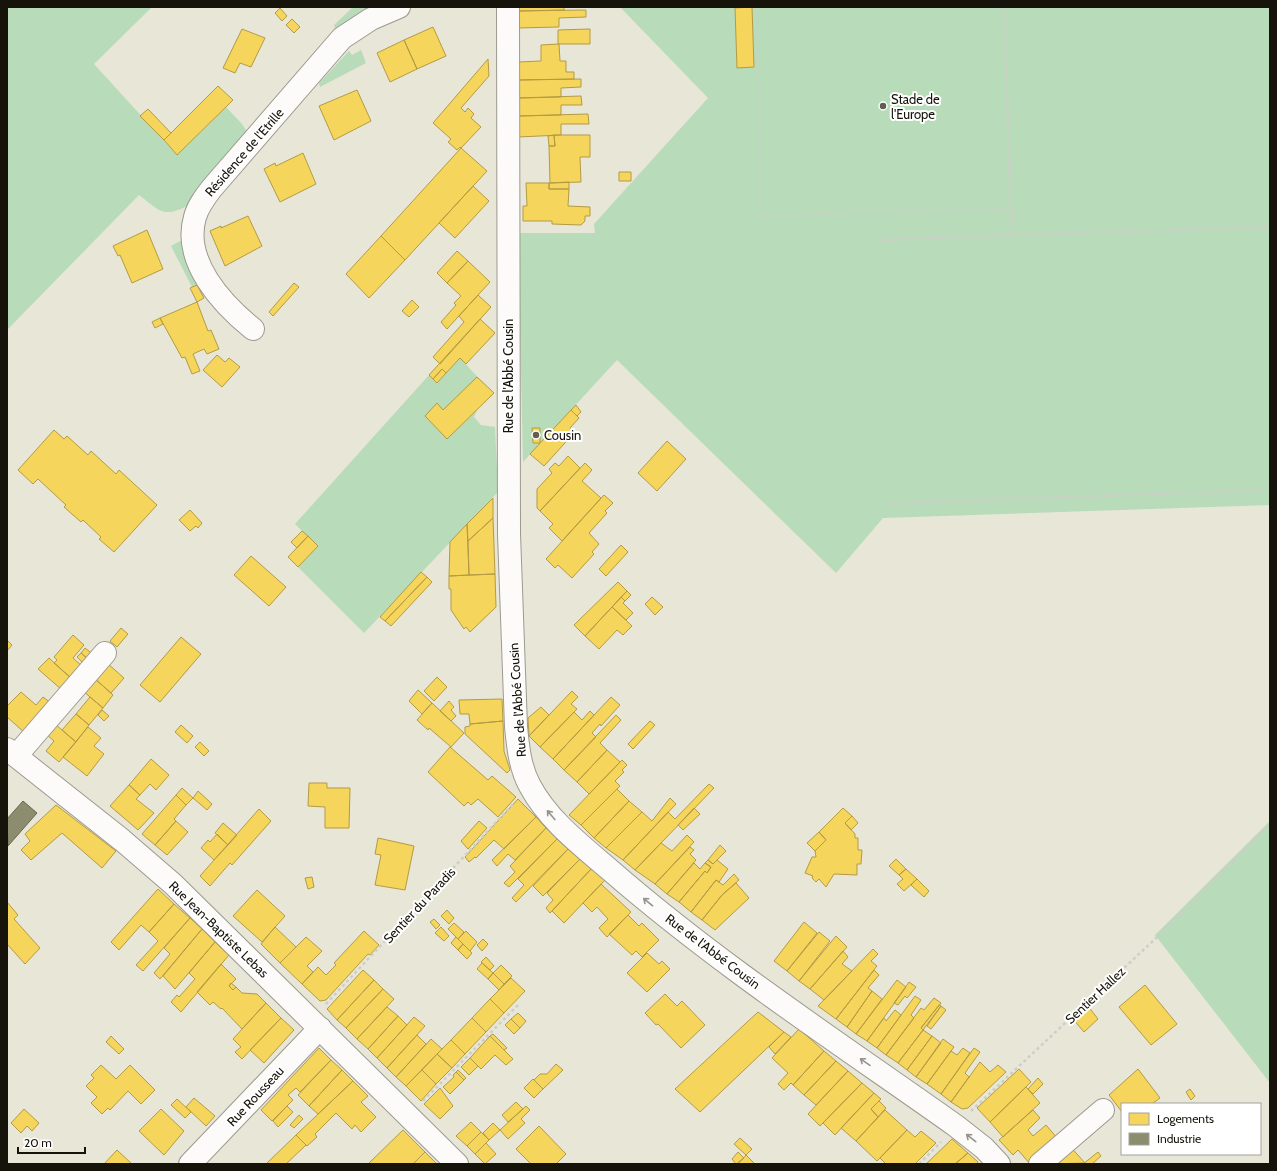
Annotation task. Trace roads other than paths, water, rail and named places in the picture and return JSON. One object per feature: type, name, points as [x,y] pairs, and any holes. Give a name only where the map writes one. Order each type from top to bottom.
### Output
[{"type":"street","name":"Résidence de l'Etrille","points":[[253,329],[237,316],[214,292],[194,251],[192,228],[197,210],[212,188],[342,38],[371,19],[399,7]]},
{"type":"street","name":"Rue de l'Abbé Cousin","points":[[508,7],[509,534],[516,727],[520,759],[529,786],[545,808],[571,836],[662,914],[720,959],[956,1126],[984,1148],[999,1164]]},
{"type":"street","name":"Rue Jean-Baptiste Lebas","points":[[105,653],[11,752],[122,840],[173,884],[457,1164]]},
{"type":"street","name":"Rue Rousseau","points":[[190,1164],[312,1021]]},
{"type":"street","points":[[1040,1164],[1103,1110]]},
{"type":"place","name":"Stade de l'Europe","points":[[883,106]]},
{"type":"place","name":"Cousin","points":[[536,435]]}]
